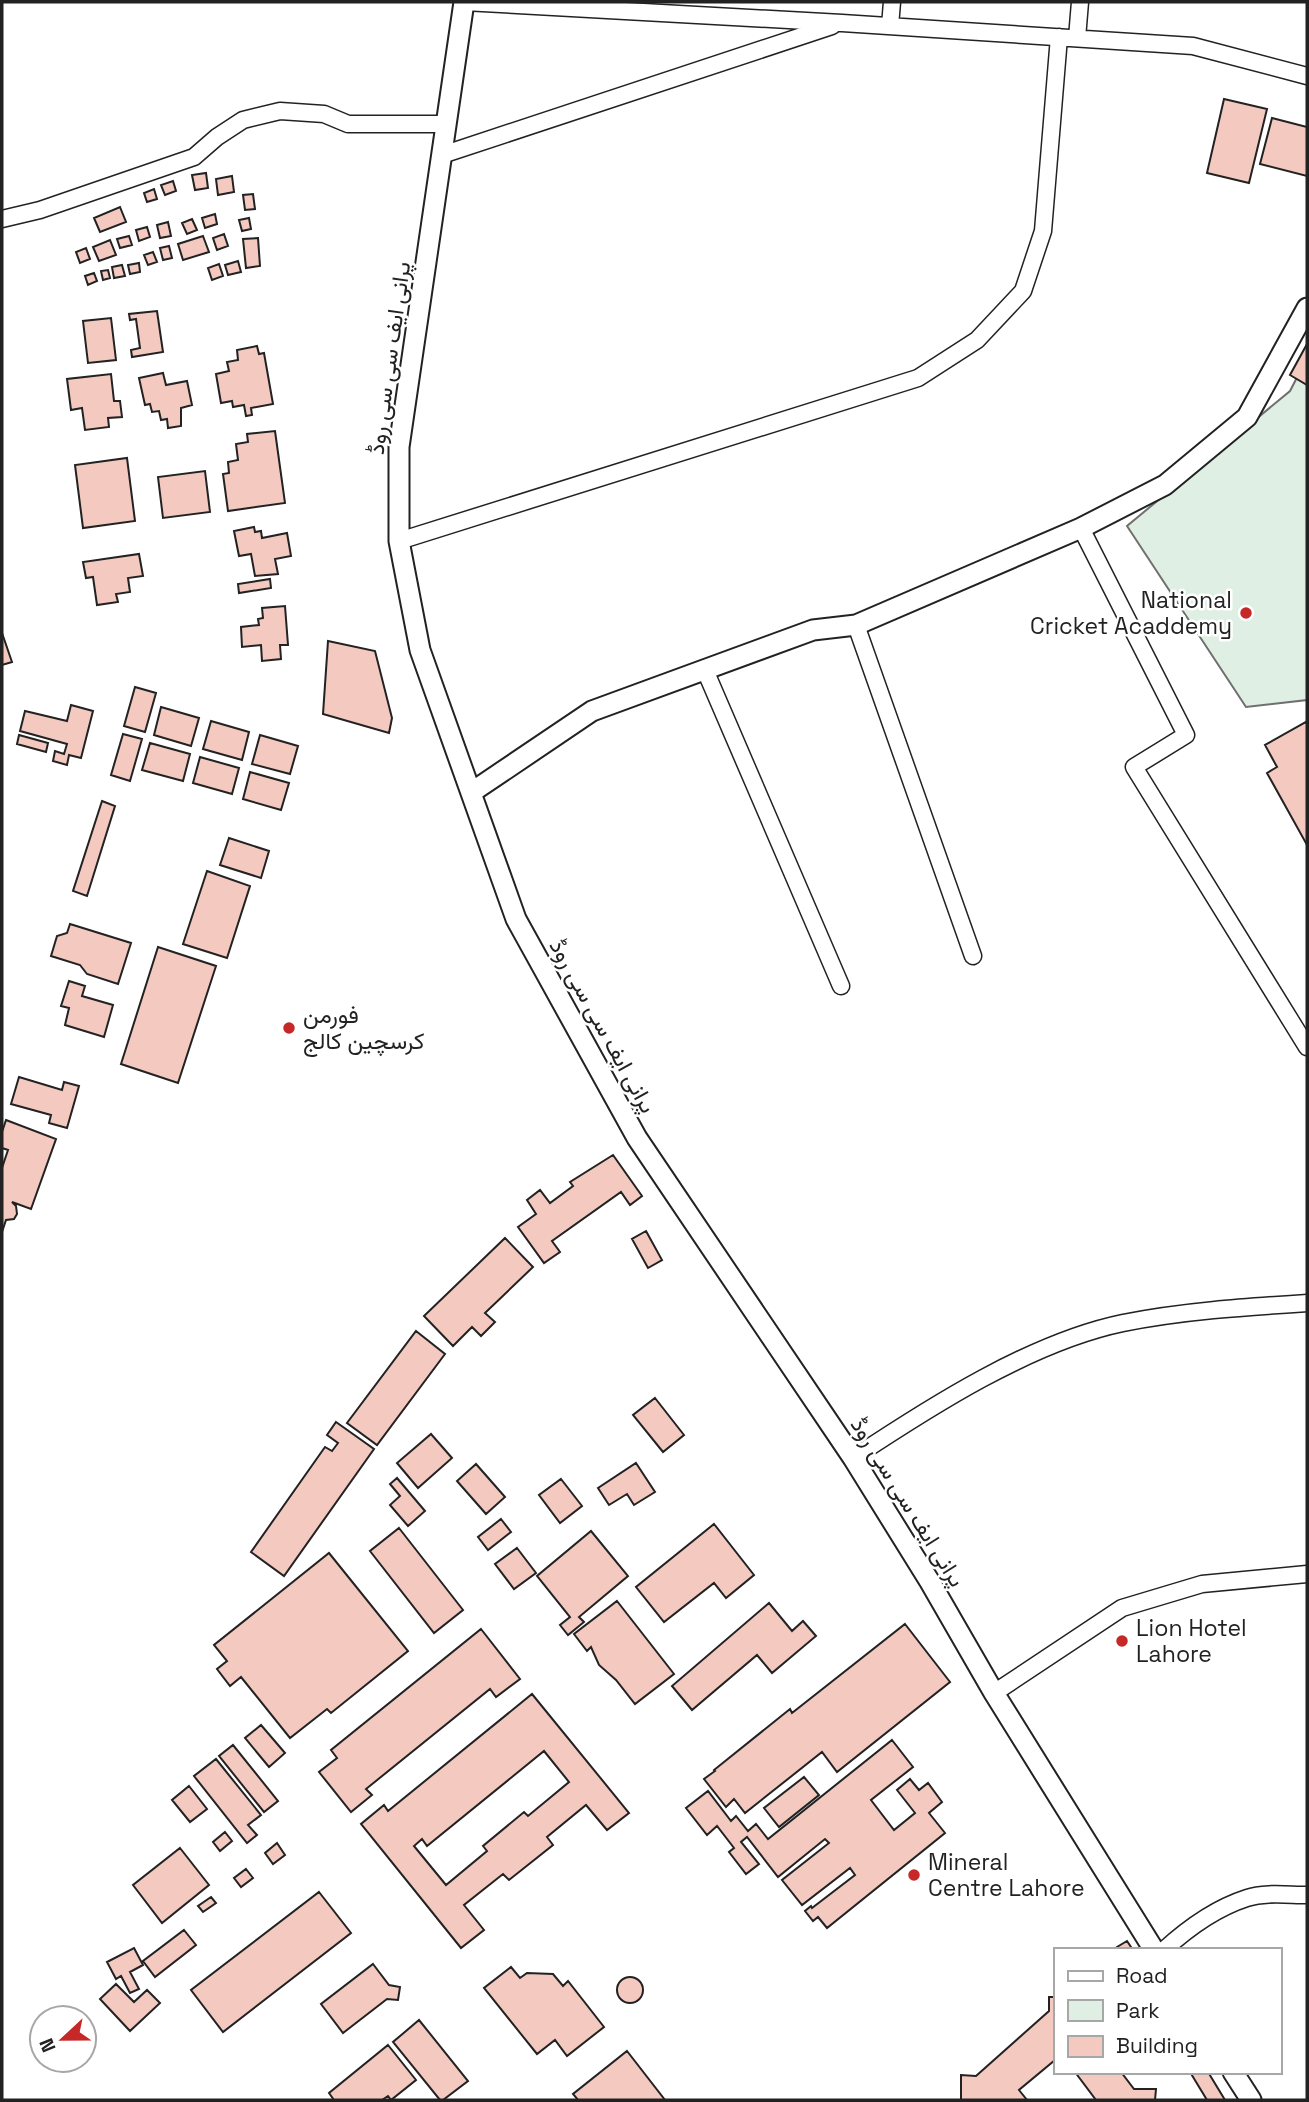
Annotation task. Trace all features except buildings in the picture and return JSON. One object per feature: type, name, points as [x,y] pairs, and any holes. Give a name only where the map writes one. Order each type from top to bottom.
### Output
[{"type":"street","points":[[464,2],[760,10],[842,23],[1193,46],[1307,76]]},
{"type":"street","name":"پرانی ایف سی سی روڈ","points":[[464,2],[399,447],[399,541],[420,650],[516,919],[637,1138],[853,1458],[930,1582],[994,1693],[1153,1948]]},
{"type":"street","points":[[890,26],[892,2]]},
{"type":"street","points":[[1077,38],[1080,2]]},
{"type":"street","points":[[442,155],[842,23]]},
{"type":"street","points":[[399,541],[918,378],[977,340],[1023,291],[1043,231],[1059,37]]},
{"type":"street","points":[[2,219],[40,210],[194,157],[217,137],[243,120],[280,111],[324,114],[348,124],[446,124]]},
{"type":"street","points":[[472,792],[592,711],[813,631],[856,625],[1081,528],[1165,485],[1247,416],[1307,308]]},
{"type":"street","points":[[1081,528],[1186,735],[1134,767],[1307,1047]]},
{"type":"street","points":[[856,625],[972,956]]},
{"type":"street","points":[[705,670],[841,986]]},
{"type":"street","points":[[853,1458],[913,1418],[991,1375],[1067,1340],[1122,1323],[1224,1309],[1307,1303]]},
{"type":"street","points":[[994,1693],[1122,1608],[1202,1584],[1307,1574]]},
{"type":"street","points":[[1166,1948],[1186,1930],[1249,1897],[1307,1895]]},
{"type":"street","points":[[1234,2074],[1251,2100]]},
{"type":"green space","name":"National Cricket Acaddemy","points":[[1307,358],[1307,700],[1246,707],[1127,526],[1290,391]]},
{"type":"place","name":"National Cricket Acaddemy","points":[[1246,613]]},
{"type":"place","name":"فورمن کرسچین کالج","points":[[289,1028]]},
{"type":"place","name":"Lion Hotel Lahore","points":[[1122,1641]]},
{"type":"place","name":"Mineral Centre Lahore","points":[[914,1875]]}]
